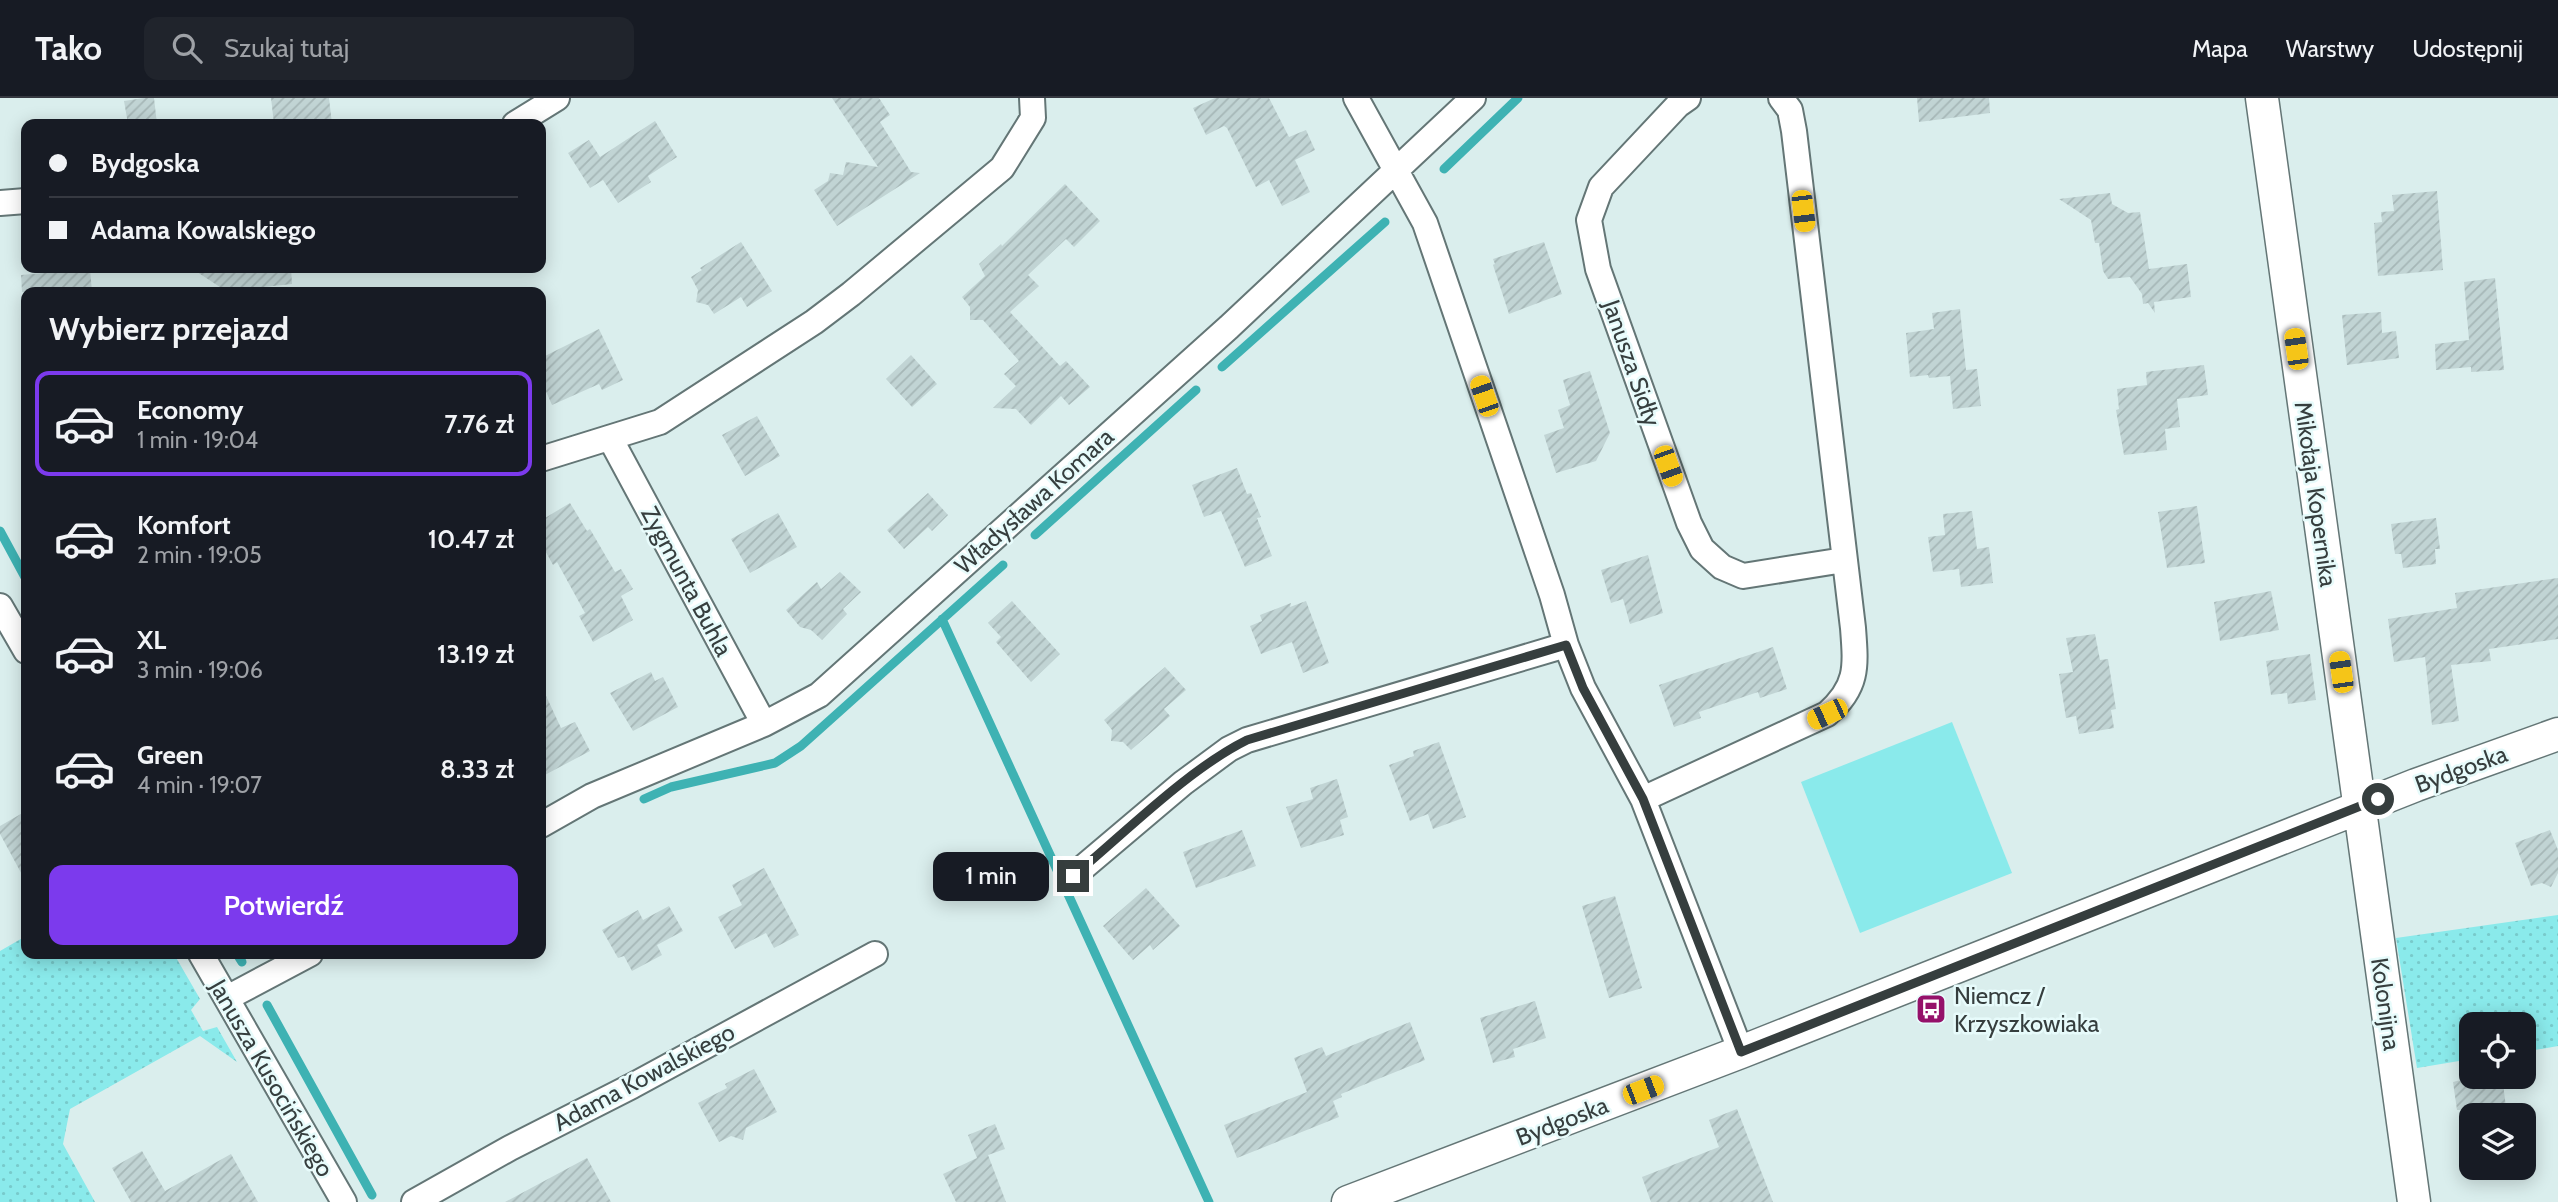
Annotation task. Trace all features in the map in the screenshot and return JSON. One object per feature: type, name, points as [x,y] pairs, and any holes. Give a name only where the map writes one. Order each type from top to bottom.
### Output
[{"type":"street","points":[[546,457],[660,422],[814,322],[1002,167],[1032,118],[1032,98]]},
{"type":"street","points":[[1356,98],[1366,121],[1425,223],[1566,645],[1583,688],[1643,799],[1741,1052]]},
{"type":"street","name":"Władysława Komara","points":[[546,822],[592,796],[764,724],[819,695],[1229,327],[1473,98]]},
{"type":"street","name":"Janusza Sidły","points":[[1688,98],[1678,104],[1601,187],[1589,220],[1598,269],[1689,523],[1702,549],[1722,567],[1743,576],[1844,560]]},
{"type":"street","points":[[1643,799],[1827,714],[1843,700],[1852,679],[1855,655],[1794,131],[1790,110],[1782,98]]},
{"type":"street","name":"Mikołaja Kopernika","points":[[2262,98],[2359,807]]},
{"type":"street","points":[[521,119],[541,102]]},
{"type":"street","points":[[0,203],[21,201]]},
{"type":"street","name":"Zygmunta Buhla","points":[[610,438],[764,724]]},
{"type":"street","points":[[0,606],[21,642]]},
{"type":"street","points":[[1073,876],[1183,783],[1229,749],[1247,740],[1566,645]]},
{"type":"street","name":"Bydgoska","points":[[1348,1202],[1741,1052],[2359,807],[2558,734]]},
{"type":"street","name":"Kolonijna","points":[[2359,807],[2414,1202]]},
{"type":"street","name":"Adama Kowalskiego","points":[[414,1202],[875,954]]},
{"type":"street","name":"Janusza Kusocińskiego","points":[[204,959],[344,1202]]},
{"type":"street","points":[[227,999],[301,959]]},
{"type":"shaded area","points":[[1952,722],[2012,873],[1860,933],[1801,782]]},
{"type":"shaded area","points":[[2558,915],[2558,1046],[2536,1050],[2536,1012],[2459,1012],[2459,1061],[2417,1068],[2396,938]]},
{"type":"shaded area","points":[[21,939],[21,959],[177,959],[200,999],[191,1010],[203,1031],[217,1027],[237,1062],[200,1036],[70,1109],[63,1144],[95,1202],[0,1202],[0,951]]},
{"type":"building","points":[[154,98],[156,119],[127,119],[124,101]]},
{"type":"building","points":[[271,98],[329,98],[331,119],[273,119]]},
{"type":"building","points":[[832,98],[879,98],[890,115],[880,122],[911,172],[920,173],[837,226],[814,190],[828,181],[830,173],[843,175],[846,162],[878,167]]},
{"type":"building","points":[[1215,98],[1269,98],[1289,137],[1306,130],[1315,150],[1295,160],[1310,192],[1282,206],[1269,180],[1256,187],[1227,128],[1224,126],[1206,135],[1193,108]]},
{"type":"building","points":[[1917,98],[1989,98],[1990,113],[1919,122]]},
{"type":"building","points":[[655,121],[677,157],[648,176],[651,182],[618,203],[603,180],[590,188],[568,153],[589,140],[600,157]]},
{"type":"building","points":[[1065,184],[1100,221],[1074,247],[1066,239],[1028,275],[1039,286],[1010,312],[1060,366],[1066,361],[1090,387],[1069,405],[1061,396],[1031,425],[1016,409],[993,408],[1016,386],[1004,374],[1019,361],[983,320],[970,320],[970,307],[962,297],[985,276],[979,264],[1001,244],[1002,246]]},
{"type":"building","points":[[2437,191],[2443,270],[2378,276],[2374,223],[2382,222],[2381,212],[2394,211],[2392,195]]},
{"type":"building","points":[[2110,193],[2112,204],[2128,213],[2140,212],[2149,269],[2187,264],[2191,297],[2154,302],[2155,313],[2148,303],[2143,304],[2142,294],[2130,277],[2108,279],[2103,271],[2099,243],[2095,243],[2091,220],[2059,199]]},
{"type":"building","points":[[741,242],[772,291],[747,307],[741,297],[714,314],[708,305],[696,302],[698,290],[691,277],[702,270],[700,268]]},
{"type":"building","points":[[1544,242],[1562,294],[1509,314],[1493,259]]},
{"type":"building","points":[[90,273],[92,287],[22,287],[21,275]]},
{"type":"building","points":[[199,273],[291,273],[292,284],[220,287]]},
{"type":"building","points":[[2495,278],[2504,370],[2471,372],[2471,367],[2436,370],[2435,344],[2469,340],[2464,282]]},
{"type":"building","points":[[1960,309],[1966,370],[1977,369],[1981,406],[1953,409],[1950,376],[1910,377],[1906,333],[1934,329],[1932,313]]},
{"type":"building","points":[[2381,312],[2382,333],[2396,331],[2399,358],[2347,365],[2342,315]]},
{"type":"building","points":[[599,329],[623,380],[602,390],[599,384],[552,405],[546,391],[546,356]]},
{"type":"building","points":[[911,355],[937,384],[912,407],[886,379]]},
{"type":"building","points":[[2204,365],[2208,395],[2177,399],[2180,427],[2165,429],[2167,450],[2124,455],[2116,410],[2119,409],[2117,389],[2147,385],[2146,372]]},
{"type":"building","points":[[1590,371],[1610,433],[1596,461],[1556,473],[1544,435],[1564,428],[1558,410],[1570,405],[1563,380]]},
{"type":"building","points":[[757,416],[780,456],[745,476],[722,435]]},
{"type":"building","points":[[1237,468],[1247,494],[1251,493],[1261,517],[1257,518],[1272,556],[1245,567],[1221,511],[1204,517],[1192,485]]},
{"type":"building","points":[[928,493],[948,515],[932,531],[928,527],[904,549],[887,530]]},
{"type":"building","points":[[570,503],[587,531],[590,529],[615,572],[621,569],[633,589],[621,596],[633,620],[593,642],[579,616],[585,613],[557,562],[553,565],[546,552],[546,517]]},
{"type":"building","points":[[2197,506],[2205,563],[2167,568],[2158,512]]},
{"type":"building","points":[[1972,511],[1977,549],[1989,547],[1993,583],[1961,587],[1959,569],[1933,572],[1928,537],[1945,535],[1943,514]]},
{"type":"building","points":[[778,513],[797,547],[750,573],[731,539]]},
{"type":"building","points":[[2436,518],[2440,549],[2435,549],[2436,564],[2403,568],[2401,554],[2395,554],[2391,524]]},
{"type":"building","points":[[1648,555],[1663,613],[1630,624],[1623,599],[1611,603],[1601,570]]},
{"type":"building","points":[[840,572],[861,592],[843,609],[847,614],[822,640],[811,630],[800,627],[786,610],[817,582],[821,589]]},
{"type":"building","points":[[2558,578],[2558,639],[2489,649],[2491,661],[2451,665],[2459,721],[2432,725],[2425,657],[2394,662],[2388,619],[2457,608],[2455,593]]},
{"type":"building","points":[[2271,591],[2279,630],[2220,641],[2214,602]]},
{"type":"building","points":[[1012,601],[1060,654],[1031,682],[996,642],[1001,637],[988,623]]},
{"type":"building","points":[[1306,601],[1329,663],[1303,673],[1292,642],[1261,654],[1250,626],[1262,621],[1260,615],[1291,603],[1290,607]]},
{"type":"building","points":[[2095,634],[2100,660],[2108,659],[2116,709],[2111,710],[2114,728],[2079,734],[2076,716],[2066,718],[2059,674],[2073,672],[2066,638]]},
{"type":"building","points":[[1773,647],[1787,689],[1760,698],[1758,692],[1699,712],[1701,718],[1674,727],[1659,685]]},
{"type":"building","points":[[2310,654],[2316,700],[2288,704],[2287,693],[2271,695],[2266,661]]},
{"type":"building","points":[[1165,667],[1186,690],[1164,709],[1170,716],[1131,750],[1123,742],[1111,741],[1112,730],[1104,720]]},
{"type":"building","points":[[651,672],[655,681],[663,677],[678,707],[633,731],[610,693]]},
{"type":"building","points":[[546,696],[561,728],[575,722],[590,751],[546,774]]},
{"type":"building","points":[[1439,742],[1466,817],[1433,829],[1428,814],[1410,821],[1389,765],[1414,756],[1413,751]]},
{"type":"building","points":[[1337,779],[1348,817],[1340,820],[1344,835],[1301,848],[1286,807],[1313,799],[1310,788]]},
{"type":"building","points":[[21,814],[21,873],[0,834],[0,826]]},
{"type":"building","points":[[1242,830],[1256,866],[1196,888],[1183,852]]},
{"type":"building","points":[[2550,830],[2558,850],[2558,873],[2551,887],[2542,883],[2531,886],[2515,843]]},
{"type":"building","points":[[764,868],[799,935],[774,948],[766,933],[735,949],[718,917],[742,905],[732,885]]},
{"type":"building","points":[[1146,888],[1180,926],[1153,950],[1150,945],[1133,960],[1103,926]]},
{"type":"building","points":[[1615,896],[1642,988],[1609,998],[1582,906]]},
{"type":"building","points":[[669,906],[683,931],[657,945],[662,955],[632,971],[624,956],[618,958],[602,930],[638,910],[643,920]]},
{"type":"building","points":[[1535,1001],[1546,1038],[1513,1049],[1515,1057],[1493,1063],[1480,1018]]},
{"type":"building","points":[[1410,1022],[1425,1060],[1341,1094],[1342,1097],[1333,1101],[1339,1117],[1237,1158],[1224,1125],[1307,1092],[1294,1058],[1322,1047],[1326,1056]]},
{"type":"building","points":[[754,1069],[777,1112],[746,1128],[743,1140],[731,1136],[719,1142],[698,1103],[727,1088],[725,1084]]},
{"type":"building","points":[[2459,1080],[2459,1089],[2504,1089],[2505,1103],[2459,1103],[2457,1110],[2453,1082]]},
{"type":"building","points":[[1737,1109],[1773,1202],[1651,1202],[1642,1177],[1719,1147],[1709,1120]]},
{"type":"building","points":[[995,1124],[1005,1149],[988,1155],[1006,1202],[956,1202],[943,1174],[977,1158],[968,1135]]},
{"type":"building","points":[[142,1151],[165,1191],[231,1154],[258,1202],[131,1202],[112,1168]]},
{"type":"building","points":[[587,1158],[611,1202],[505,1202]]},
{"type":"waterway","points":[[1444,169],[1518,98]]},
{"type":"waterway","points":[[1222,367],[1385,222]]},
{"type":"waterway","points":[[1035,535],[1196,390]]},
{"type":"waterway","points":[[0,531],[21,570]]},
{"type":"waterway","points":[[644,799],[671,787],[775,763],[801,746],[1003,565]]},
{"type":"waterway","points":[[942,619],[1209,1202]]},
{"type":"waterway","points":[[267,1005],[372,1195]]},
{"type":"place","name":"Niemcz / Krzyszkowiaka","points":[[1931,1009]]},
{"type":"route","points":[[1073,876],[1183,783],[1229,749],[1247,740],[1566,645],[1583,688],[1643,799],[1741,1052],[2378,799]]}]
